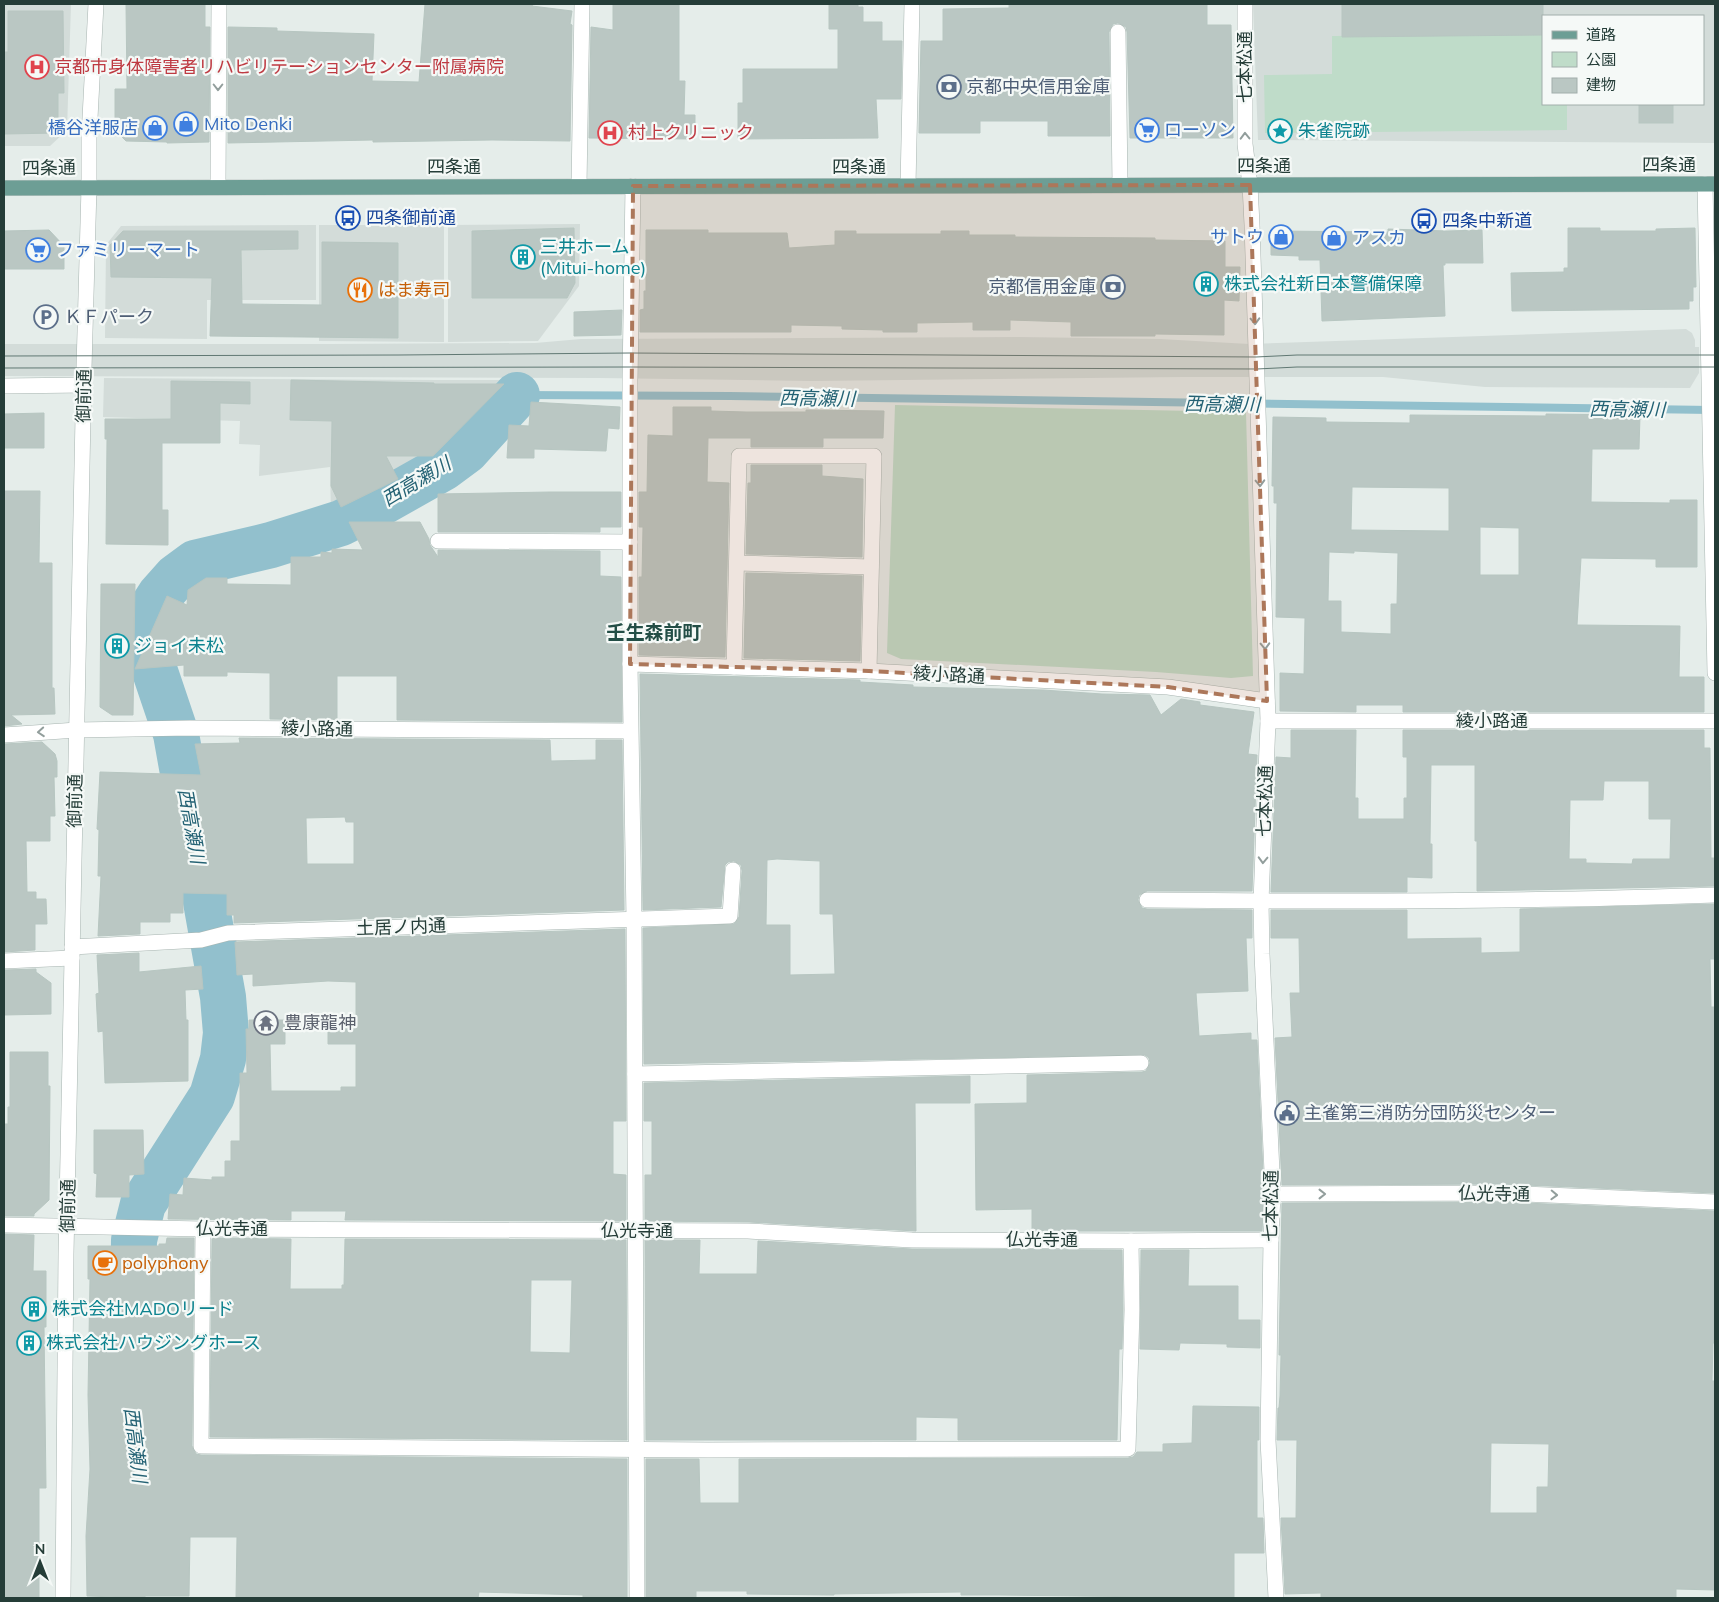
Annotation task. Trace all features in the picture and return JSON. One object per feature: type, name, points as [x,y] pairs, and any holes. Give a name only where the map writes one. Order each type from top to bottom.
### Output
[{"type":"main road","name":"四条通","points":[[4,188],[1710,184]]},
{"type":"street","name":"御前通","points":[[63,1598],[72,952],[89,137],[96,4]]},
{"type":"street","points":[[218,186],[219,4]]},
{"type":"street","points":[[579,186],[582,4]]},
{"type":"street","points":[[908,185],[912,4]]},
{"type":"street","name":"七本松通","points":[[1245,4],[1245,144],[1250,184],[1268,721],[1261,902],[1273,1194],[1268,1440],[1276,1598]]},
{"type":"street","points":[[1118,32],[1120,185]]},
{"type":"street","points":[[1710,184],[1715,673]]},
{"type":"street","points":[[633,186],[630,384],[630,731],[634,919],[637,1598]]},
{"type":"street","points":[[4,386],[84,385]]},
{"type":"street","points":[[734,667],[739,456],[874,456],[869,671]]},
{"type":"street","points":[[438,541],[630,542]]},
{"type":"street","points":[[737,564],[872,567]]},
{"type":"street","name":"綾小路通","points":[[630,664],[869,671],[1168,687],[1267,701]]},
{"type":"street","name":"綾小路通","points":[[1268,721],[1715,721]]},
{"type":"street","name":"綾小路通","points":[[4,735],[77,730],[160,728],[630,731]]},
{"type":"street","name":"土居ノ内通","points":[[4,961],[72,952],[204,939],[228,933],[730,916],[733,870]]},
{"type":"street","points":[[1148,900],[1261,902],[1622,898],[1715,895]]},
{"type":"street","points":[[635,1074],[1141,1063]]},
{"type":"street","name":"仏光寺通","points":[[1273,1194],[1501,1193],[1715,1202]]},
{"type":"street","name":"仏光寺通","points":[[4,1225],[203,1229],[790,1232],[912,1240],[1271,1240]]},
{"type":"street","points":[[203,1229],[201,1446],[636,1449],[1128,1449],[1132,1310],[1131,1241]]},
{"type":"highlighted area","points":[[1250,185],[1267,701],[1168,687],[869,671],[630,664],[633,186]]},
{"type":"shaded area","name":"京都市身体障害者リハビリテーションセンター附属病院","points":[[4,4],[71,4],[67,130],[50,146],[4,146]]},
{"type":"shaded area","points":[[1253,4],[1715,4],[1715,143],[1258,140]]},
{"type":"shaded area","points":[[580,224],[579,286],[538,341],[448,342],[448,225]]},
{"type":"shaded area","points":[[316,225],[316,300],[207,300],[207,339],[105,338],[106,245],[121,226]]},
{"type":"shaded area","points":[[319,225],[444,225],[444,342],[319,341]]},
{"type":"shaded area","points":[[1686,329],[1692,333],[1695,347],[1699,347],[1699,373],[1690,388],[1485,387],[1383,377],[811,381],[599,378],[4,376],[4,344],[535,343],[581,339],[1019,337],[1160,339],[1249,344]]},
{"type":"shaded area","points":[[104,378],[511,380],[435,457],[402,479],[331,514],[330,467],[259,476],[260,445],[239,444],[240,421],[103,417]]},
{"type":"green space","points":[[1542,35],[1542,105],[1567,105],[1567,130],[1265,133],[1264,75],[1332,74],[1332,36]]},
{"type":"green space","points":[[895,405],[1246,412],[1253,676],[1231,678],[1156,672],[901,659],[887,653]]},
{"type":"building","points":[[126,4],[205,4],[205,27],[210,27],[209,142],[167,143],[126,141],[115,130],[115,89],[127,89]]},
{"type":"building","points":[[425,4],[533,4],[532,6],[572,11],[570,24],[572,25],[570,141],[373,142],[373,140],[228,143],[228,27],[277,28],[277,31],[374,34],[372,81],[419,82]]},
{"type":"building","points":[[613,4],[679,4],[679,81],[685,81],[684,115],[695,115],[695,139],[589,138],[591,27],[613,30]]},
{"type":"building","points":[[829,4],[858,4],[858,7],[863,7],[863,22],[882,22],[882,41],[902,41],[901,99],[876,99],[878,138],[738,139],[738,103],[743,103],[743,69],[838,69],[838,29],[829,29]]},
{"type":"building","points":[[1009,4],[1207,4],[1207,25],[1231,25],[1233,138],[1130,138],[1127,32],[1126,27],[1118,23],[1113,24],[1109,32],[1110,136],[1048,136],[1048,121],[980,121],[980,133],[919,133],[921,41],[943,41],[943,9],[1009,8]]},
{"type":"building","points":[[1342,4],[1543,4],[1542,35],[1342,37]]},
{"type":"building","name":"京都市身体障害者リハビリテーションセンター附属病院","points":[[8,11],[63,11],[64,93],[58,93],[58,133],[4,134],[4,52],[8,52]]},
{"type":"building","points":[[1639,105],[1673,105],[1673,123],[1639,123]]},
{"type":"building","name":"三井ホーム (Mitui-home)","points":[[574,228],[575,283],[567,298],[472,298],[472,231]]},
{"type":"building","points":[[1568,228],[1600,228],[1600,231],[1656,231],[1656,229],[1695,228],[1696,287],[1693,287],[1693,301],[1689,301],[1689,309],[1512,311],[1511,273],[1564,272],[1564,268],[1568,268]]},
{"type":"building","points":[[1388,229],[1482,230],[1483,263],[1445,263],[1443,265],[1445,316],[1322,321],[1320,260],[1299,260],[1299,256],[1271,255],[1271,231],[1388,232]]},
{"type":"building","points":[[49,230],[64,246],[64,269],[4,269],[4,231]]},
{"type":"building","points":[[646,230],[708,230],[708,233],[787,233],[789,248],[835,245],[835,231],[856,231],[856,234],[941,234],[941,231],[969,231],[969,235],[1015,235],[1015,237],[1155,238],[1155,240],[1225,241],[1225,267],[1240,267],[1239,301],[1224,300],[1224,335],[1071,336],[1071,322],[1010,320],[1010,330],[973,330],[973,322],[917,323],[917,332],[883,332],[883,330],[842,329],[842,326],[791,325],[791,332],[640,332],[640,310],[644,309],[644,291],[646,291]]},
{"type":"building","points":[[123,231],[298,231],[298,249],[241,250],[242,304],[322,305],[322,242],[398,243],[398,338],[210,336],[212,278],[111,277],[110,245]]},
{"type":"building","points":[[622,310],[621,335],[574,336],[574,312]]},
{"type":"building","points":[[291,380],[504,384],[433,456],[386,456],[398,479],[341,507],[331,486],[332,421],[290,420]]},
{"type":"building","points":[[171,381],[250,382],[250,404],[220,403],[220,443],[162,443],[162,510],[168,510],[168,545],[106,544],[107,439],[105,439],[105,419],[171,419]]},
{"type":"building","points":[[531,402],[620,407],[619,429],[608,428],[606,451],[534,449],[534,458],[507,458],[509,425],[529,426]]},
{"type":"building","points":[[673,407],[711,407],[711,411],[746,412],[806,412],[806,410],[884,411],[883,438],[823,438],[823,447],[751,447],[751,438],[708,438],[707,482],[729,483],[725,657],[639,655],[639,577],[642,577],[643,527],[639,527],[639,492],[647,492],[648,435],[673,436]]},
{"type":"building","points":[[44,413],[44,448],[4,448],[4,414]]},
{"type":"building","points":[[1546,414],[1640,415],[1639,449],[1592,449],[1591,502],[1670,503],[1670,500],[1697,500],[1697,567],[1656,567],[1656,559],[1581,558],[1577,625],[1680,626],[1679,677],[1704,677],[1704,712],[1403,712],[1403,705],[1356,705],[1356,712],[1280,711],[1280,673],[1304,674],[1305,618],[1276,617],[1277,503],[1274,503],[1274,486],[1272,486],[1273,417],[1326,418],[1326,422],[1410,423],[1410,415],[1546,416]],"holes":[[[1352,487],[1449,488],[1449,531],[1351,530]],[[1480,527],[1519,528],[1519,575],[1480,575]],[[1354,551],[1398,553],[1397,604],[1391,604],[1391,634],[1341,632],[1341,601],[1328,601],[1329,552],[1354,553]]]},
{"type":"building","points":[[751,465],[822,465],[822,476],[863,479],[862,557],[746,554],[748,483],[751,483]]},
{"type":"building","points":[[4,491],[40,491],[39,563],[52,563],[52,688],[54,688],[55,714],[11,715],[22,724],[4,726]]},
{"type":"building","points":[[621,492],[621,527],[600,527],[600,532],[438,532],[438,494]]},
{"type":"building","points":[[349,522],[420,522],[430,545],[438,557],[438,550],[600,551],[600,576],[621,577],[622,722],[397,720],[397,676],[337,676],[337,720],[270,719],[270,673],[227,672],[227,676],[184,676],[184,665],[135,669],[167,596],[187,605],[188,590],[206,578],[227,578],[227,584],[291,585],[291,557],[321,557],[321,552],[332,553],[332,549],[363,550]]},
{"type":"building","points":[[746,573],[862,576],[860,661],[744,658]]},
{"type":"building","name":"ジョイ未松","points":[[101,584],[135,584],[133,715],[112,715],[100,707]]},
{"type":"building","points":[[640,674],[860,680],[860,682],[913,685],[913,687],[1150,695],[1161,715],[1181,699],[1200,702],[1200,705],[1254,712],[1248,754],[1257,755],[1252,891],[1147,891],[1139,895],[1138,900],[1142,908],[1147,909],[1252,910],[1252,938],[1246,938],[1248,991],[1196,993],[1199,1036],[1251,1033],[1251,1040],[1257,1040],[1264,1194],[1262,1231],[1032,1231],[1032,1209],[976,1210],[975,1104],[1027,1103],[1027,1075],[1146,1071],[1150,1063],[1149,1058],[1145,1055],[644,1064],[643,928],[734,924],[739,917],[741,865],[734,861],[728,862],[725,865],[721,907],[643,910]],"holes":[[[767,860],[820,861],[820,914],[833,914],[835,974],[790,975],[790,925],[766,925]]]},
{"type":"building","points":[[1291,730],[1356,730],[1355,798],[1358,798],[1358,819],[1404,819],[1404,798],[1407,798],[1407,757],[1403,757],[1403,730],[1704,730],[1704,748],[1710,748],[1711,858],[1714,858],[1715,886],[1477,891],[1475,765],[1431,765],[1430,844],[1432,844],[1432,878],[1407,877],[1407,892],[1271,892],[1276,757],[1291,758]],"holes":[[[1604,781],[1649,781],[1649,819],[1671,819],[1670,859],[1633,859],[1632,864],[1586,863],[1586,859],[1569,859],[1570,800],[1603,800]]]},
{"type":"building","points":[[239,738],[550,740],[551,761],[596,760],[596,740],[622,740],[624,910],[234,923],[234,915],[227,915],[227,894],[183,893],[183,913],[170,913],[170,922],[140,922],[140,934],[98,936],[101,876],[98,876],[99,830],[97,829],[100,772],[201,775],[195,744],[240,743]],"holes":[[[345,817],[346,822],[354,822],[354,864],[307,864],[306,818]]]},
{"type":"building","points":[[42,742],[55,754],[57,761],[57,777],[54,777],[55,816],[50,816],[50,841],[26,841],[27,892],[36,892],[36,899],[46,899],[47,924],[35,924],[35,950],[4,952],[4,744]]},
{"type":"building","points":[[1715,904],[1715,959],[1710,959],[1711,1007],[1715,1007],[1715,1193],[1501,1184],[1282,1185],[1275,1038],[1292,1037],[1290,993],[1300,993],[1299,938],[1271,938],[1271,910],[1407,910],[1407,939],[1481,938],[1481,953],[1520,952],[1520,909]]},
{"type":"building","points":[[625,929],[626,1121],[613,1121],[613,1174],[626,1175],[626,1221],[345,1220],[346,1211],[291,1211],[291,1220],[168,1219],[170,1194],[183,1195],[184,1178],[212,1180],[212,1177],[225,1177],[225,1161],[231,1161],[231,1141],[240,1141],[240,1073],[247,1073],[246,1029],[249,1029],[249,1020],[285,1020],[285,1044],[270,1044],[271,1091],[341,1091],[341,1087],[356,1087],[356,1044],[328,1044],[328,1020],[356,1020],[356,982],[328,981],[253,986],[253,974],[237,975],[235,942]]},
{"type":"building","points":[[139,953],[139,972],[201,966],[203,989],[185,990],[186,1020],[188,1020],[188,1081],[105,1083],[103,1031],[98,1032],[96,994],[99,993],[97,955]]},
{"type":"building","points":[[36,969],[36,972],[51,983],[51,1014],[4,1015],[4,970]]},
{"type":"building","points":[[10,1052],[48,1052],[48,1086],[50,1086],[49,1200],[34,1216],[4,1216],[4,1124],[8,1124],[8,1107],[10,1107]]},
{"type":"building","points":[[970,1076],[970,1103],[915,1103],[916,1231],[749,1222],[645,1221],[645,1175],[652,1175],[652,1121],[644,1121],[644,1083]]},
{"type":"building","points":[[94,1130],[143,1130],[144,1174],[129,1175],[129,1197],[96,1197],[97,1174],[94,1173]]},
{"type":"building","points":[[1501,1202],[1715,1211],[1715,1343],[1713,1343],[1712,1381],[1715,1381],[1715,1590],[1676,1589],[1676,1598],[1321,1598],[1321,1593],[1285,1594],[1281,1518],[1296,1518],[1297,1440],[1277,1440],[1281,1355],[1279,1355],[1282,1203]],"holes":[[[1491,1443],[1549,1444],[1548,1487],[1537,1487],[1537,1513],[1490,1513]]]},
{"type":"building","points":[[4,1234],[34,1235],[33,1271],[46,1271],[46,1327],[44,1327],[46,1488],[39,1488],[39,1598],[4,1598]]},
{"type":"building","points":[[167,1238],[194,1238],[192,1446],[196,1454],[627,1459],[627,1598],[583,1598],[583,1595],[479,1592],[478,1598],[236,1598],[237,1537],[190,1537],[189,1596],[145,1596],[145,1598],[87,1596],[86,1536],[90,1469],[88,1395],[90,1279],[88,1279],[88,1246],[159,1246],[159,1244],[166,1244]]},
{"type":"building","points":[[212,1238],[291,1239],[290,1289],[342,1289],[342,1285],[344,1285],[345,1239],[626,1240],[627,1440],[210,1437]],"holes":[[[531,1280],[572,1280],[570,1353],[530,1352]]]},
{"type":"building","points":[[645,1240],[700,1240],[699,1274],[757,1274],[758,1241],[912,1249],[1122,1250],[1122,1349],[1119,1349],[1117,1440],[958,1440],[958,1418],[916,1417],[916,1440],[646,1440]]},
{"type":"building","points":[[1141,1250],[1189,1250],[1188,1286],[1238,1286],[1238,1320],[1260,1320],[1260,1348],[1227,1347],[1227,1344],[1180,1343],[1179,1350],[1140,1349]]},
{"type":"building","points":[[1193,1406],[1259,1407],[1257,1518],[1263,1518],[1264,1553],[1234,1553],[1234,1598],[961,1595],[961,1592],[834,1595],[747,1594],[747,1591],[696,1591],[696,1598],[646,1598],[646,1459],[699,1459],[700,1503],[739,1503],[739,1459],[1128,1458],[1133,1457],[1137,1452],[1163,1452],[1163,1444],[1192,1443]]},
{"type":"waterway","name":"西高瀬川","points":[[517,395],[730,396],[1711,410]]},
{"type":"waterway","name":"西高瀬川","points":[[133,1309],[134,1240],[143,1204],[212,1096],[223,1059],[226,1033],[223,997],[176,734],[146,645],[146,624],[149,612],[160,595],[176,577],[195,563],[271,545],[341,523],[443,468],[466,451],[517,395]]},
{"type":"tram line","points":[[4,356],[630,353],[1256,357],[1297,355],[1715,355]]},
{"type":"tram line","points":[[4,368],[1257,369],[1297,367],[1715,367]]},
{"type":"place","name":"京都市身体障害者リハビリテーションセンター附属病院","points":[[37,67]]},
{"type":"place","name":"京都中央信用金庫","points":[[949,87]]},
{"type":"place","name":"Mito Denki","points":[[186,124]]},
{"type":"place","name":"橋谷洋服店","points":[[155,128]]},
{"type":"place","name":"ローソン","points":[[1147,130]]},
{"type":"place","name":"朱雀院跡","points":[[1280,131]]},
{"type":"place","name":"村上クリニック","points":[[610,133]]},
{"type":"place","name":"四条御前通","points":[[348,218]]},
{"type":"place","name":"四条中新道","points":[[1424,221]]},
{"type":"place","name":"サトウ","points":[[1281,237]]},
{"type":"place","name":"アスカ","points":[[1334,238]]},
{"type":"place","name":"ファミリーマート","points":[[38,250]]},
{"type":"place","name":"三井ホーム (Mitui-home)","points":[[523,257]]},
{"type":"place","name":"株式会社新日本警備保障","points":[[1206,284]]},
{"type":"place","name":"京都信用金庫","points":[[1113,287]]},
{"type":"place","name":"はま寿司","points":[[360,290]]},
{"type":"place","name":"ＫＦパーク","points":[[46,317]]},
{"type":"place","name":"ジョイ未松","points":[[117,646]]},
{"type":"place","name":"豊康龍神","points":[[266,1023]]},
{"type":"place","name":"主雀第三消防分団防災センター","points":[[1287,1113]]},
{"type":"place","name":"polyphony","points":[[105,1263]]},
{"type":"place","name":"株式会社MADOリード","points":[[34,1309]]},
{"type":"place","name":"株式会社ハウジングホース","points":[[29,1343]]},
{"type":"district","name":"壬生森前町","points":[[654,632]]}]
